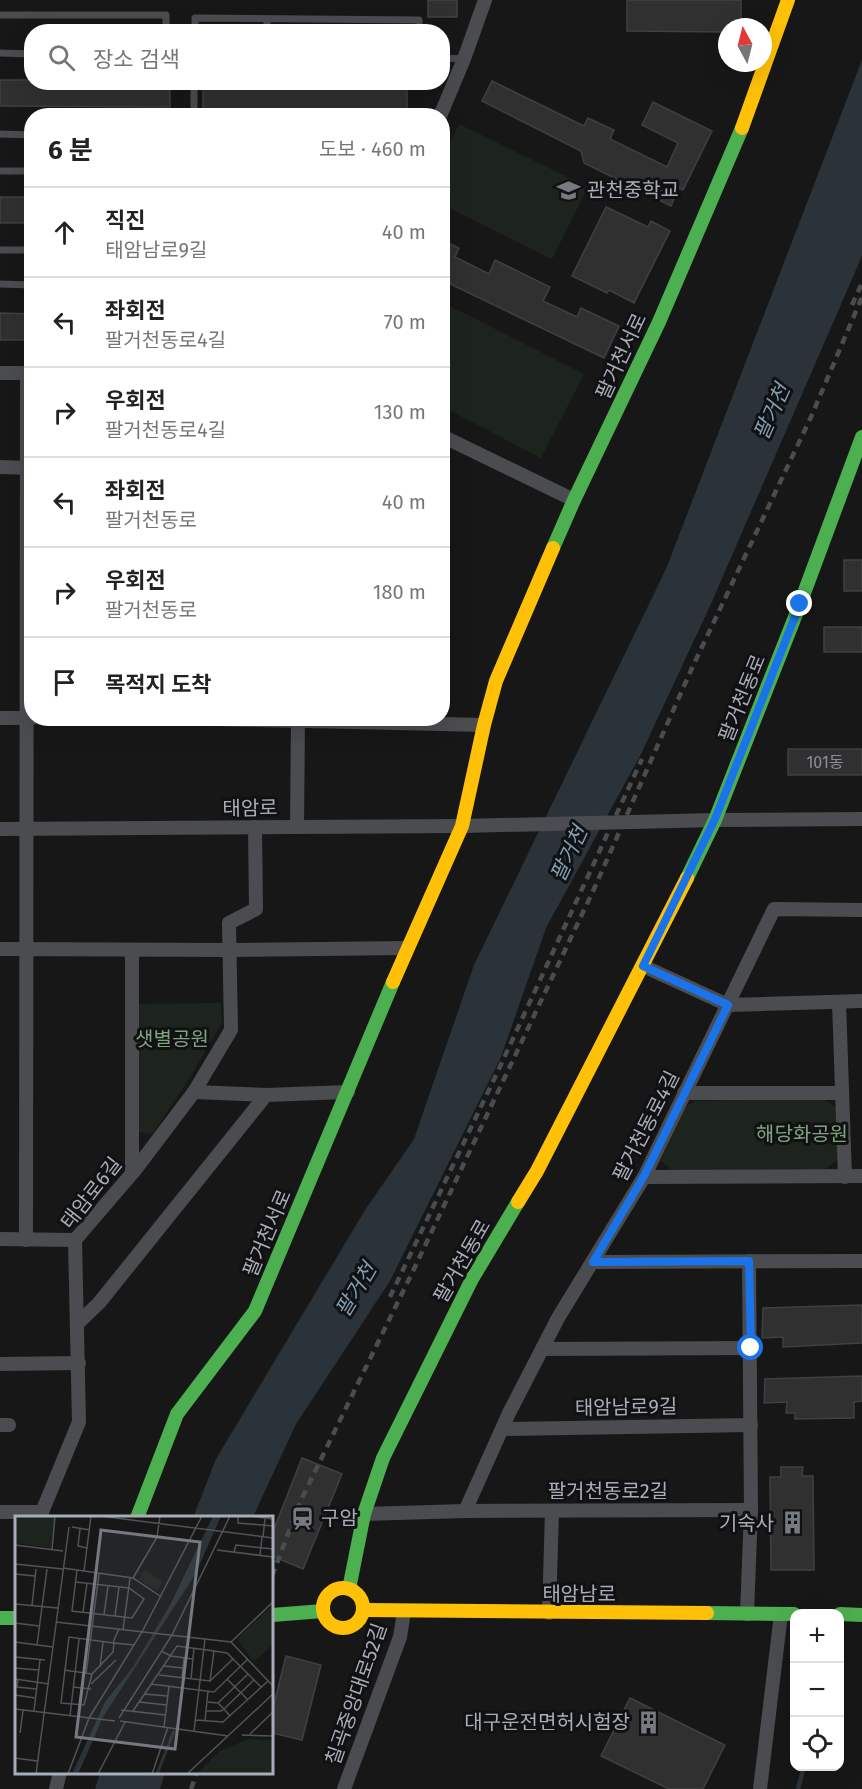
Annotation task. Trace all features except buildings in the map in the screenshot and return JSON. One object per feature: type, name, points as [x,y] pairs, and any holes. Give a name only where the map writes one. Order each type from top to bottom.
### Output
[{"type":"main road","name":"팔거천서로","points":[[138,1516],[177,1414],[255,1311],[407,948],[462,826],[496,681],[574,500],[659,322],[746,120],[788,0]]},
{"type":"main road","name":"팔거천동로","points":[[349,1589],[364,1514],[382,1458],[461,1300],[537,1171],[643,966],[715,819],[800,604],[862,437]]},
{"type":"main road","points":[[338,1589],[349,1589],[361,1598],[364,1610],[359,1622],[347,1629],[334,1627],[328,1623],[323,1611],[326,1597],[338,1589]]},
{"type":"main road","name":"태암남로","points":[[364,1610],[788,1614]]},
{"type":"main road","points":[[273,1615],[323,1611]]},
{"type":"main road","points":[[844,1614],[862,1614]]},
{"type":"street","points":[[443,108],[485,0]]},
{"type":"street","points":[[0,373],[24,373]]},
{"type":"street","points":[[450,440],[574,500]]},
{"type":"street","points":[[0,467],[24,468]]},
{"type":"street","points":[[0,718],[24,718]]},
{"type":"street","points":[[450,724],[484,725]]},
{"type":"street","points":[[26,1240],[25,949],[29,726]]},
{"type":"street","points":[[297,827],[298,726]]},
{"type":"street","points":[[715,819],[862,819]]},
{"type":"street","name":"태암로","points":[[0,829],[462,826],[715,819]]},
{"type":"street","name":"태암로6길","points":[[0,1512],[42,1512],[79,1422],[75,1240],[132,1173],[194,1092],[231,1030],[229,923],[256,909],[255,827]]},
{"type":"street","name":"팔거천동로4길","points":[[502,1429],[558,1318],[644,1176],[774,909],[862,910]]},
{"type":"street","points":[[0,949],[407,948]]},
{"type":"street","points":[[132,950],[132,1173]]},
{"type":"street","points":[[643,966],[728,1005],[862,1001]]},
{"type":"street","points":[[839,1002],[845,1177]]},
{"type":"street","points":[[194,1092],[266,1095],[348,1092]]},
{"type":"street","points":[[684,1093],[842,1093]]},
{"type":"street","points":[[77,1324],[99,1303],[266,1095]]},
{"type":"street","points":[[644,1176],[862,1176]]},
{"type":"street","points":[[0,1239],[75,1240]]},
{"type":"street","points":[[747,1614],[751,1510],[749,1261]]},
{"type":"street","points":[[593,1262],[862,1261]]},
{"type":"street","points":[[542,1349],[751,1348]]},
{"type":"street","points":[[0,1364],[79,1363]]},
{"type":"street","name":"태암남로9길","points":[[502,1429],[751,1425]]},
{"type":"street","points":[[465,1511],[502,1429]]},
{"type":"street","name":"팔거천동로2길","points":[[364,1514],[465,1511],[751,1510]]},
{"type":"street","points":[[549,1613],[552,1511]]},
{"type":"street","name":"칠곡중앙대로52길","points":[[344,1789],[400,1637],[404,1612]]},
{"type":"street","points":[[760,1789],[788,1614]]},
{"type":"street","points":[[56,1789],[60,1774]]},
{"type":"lane","points":[[0,15],[166,15],[166,24]]},
{"type":"lane","points":[[195,24],[195,18],[419,20],[419,24]]},
{"type":"lane","points":[[267,19],[267,24]]},
{"type":"lane","points":[[0,53],[24,54]]},
{"type":"lane","points":[[450,58],[464,58]]},
{"type":"lane","points":[[194,90],[194,108]]},
{"type":"lane","points":[[0,134],[24,135]]},
{"type":"lane","points":[[0,171],[24,171]]},
{"type":"lane","points":[[0,250],[24,250]]},
{"type":"lane","points":[[0,284],[24,285]]},
{"type":"green space","points":[[459,124],[588,187],[552,259],[450,208],[450,143]]},
{"type":"green space","points":[[450,306],[584,374],[541,458],[450,411]]},
{"type":"green space","name":"샛별공원","points":[[221,1003],[222,1022],[189,1079],[152,1134],[137,1132],[136,1004]]},
{"type":"green space","name":"해당화공원","points":[[822,1098],[837,1108],[838,1159],[826,1169],[673,1171],[661,1161],[684,1107],[696,1101]]},
{"type":"water","name":"팔거천","points":[[862,60],[862,255],[710,606],[641,754],[546,928],[501,1057],[390,1281],[296,1424],[253,1516],[194,1516],[216,1459],[365,1210],[414,1139],[474,965],[666,569]]},
{"type":"water","points":[[99,1774],[165,1774],[160,1789],[95,1789]]},
{"type":"waterway","points":[[798,1789],[803,1771]]},
{"type":"railway","points":[[852,305],[862,283]]},
{"type":"railway","points":[[273,1573],[300,1502],[413,1271],[594,889],[692,668],[811,417],[862,297]]},
{"type":"railway","points":[[390,1297],[498,1071],[642,759]]},
{"type":"railway","points":[[191,1789],[196,1774]]},
{"type":"traffic: fast","points":[[553,548],[659,322],[742,128]]},
{"type":"traffic: fast","points":[[687,878],[715,820],[800,604],[862,437]]},
{"type":"traffic: fast","points":[[138,1516],[177,1414],[255,1311],[393,982]]},
{"type":"traffic: fast","points":[[349,1589],[364,1514],[383,1458],[472,1279],[518,1202]]},
{"type":"traffic: fast","points":[[273,1615],[323,1611]]},
{"type":"traffic: fast","points":[[707,1613],[790,1614]]},
{"type":"traffic: fast","points":[[844,1614],[862,1615]]},
{"type":"traffic: fast","points":[[0,1618],[15,1618]]},
{"type":"traffic: slow","points":[[742,128],[788,0]]},
{"type":"traffic: slow","points":[[393,982],[462,826],[496,681],[553,548]]},
{"type":"traffic: slow","points":[[518,1202],[537,1171],[687,878]]},
{"type":"traffic: slow","points":[[343,1588],[351,1589],[357,1594],[362,1600],[363,1608],[362,1616],[357,1622],[351,1627],[343,1628],[335,1627],[329,1622],[324,1616],[323,1608],[324,1600],[329,1594],[335,1589],[343,1588]]},
{"type":"traffic: slow","points":[[364,1610],[707,1613]]},
{"type":"place","name":"관천중학교","points":[[569,190]]},
{"type":"place","name":"구암","points":[[303,1518]]},
{"type":"place","name":"기숙사","points":[[792,1523]]},
{"type":"place","name":"대구운전면허시험장","points":[[648,1722]]},
{"type":"route","points":[[751,1348],[749,1261],[593,1262],[644,1176],[728,1005],[643,966],[715,819],[800,604]]}]
